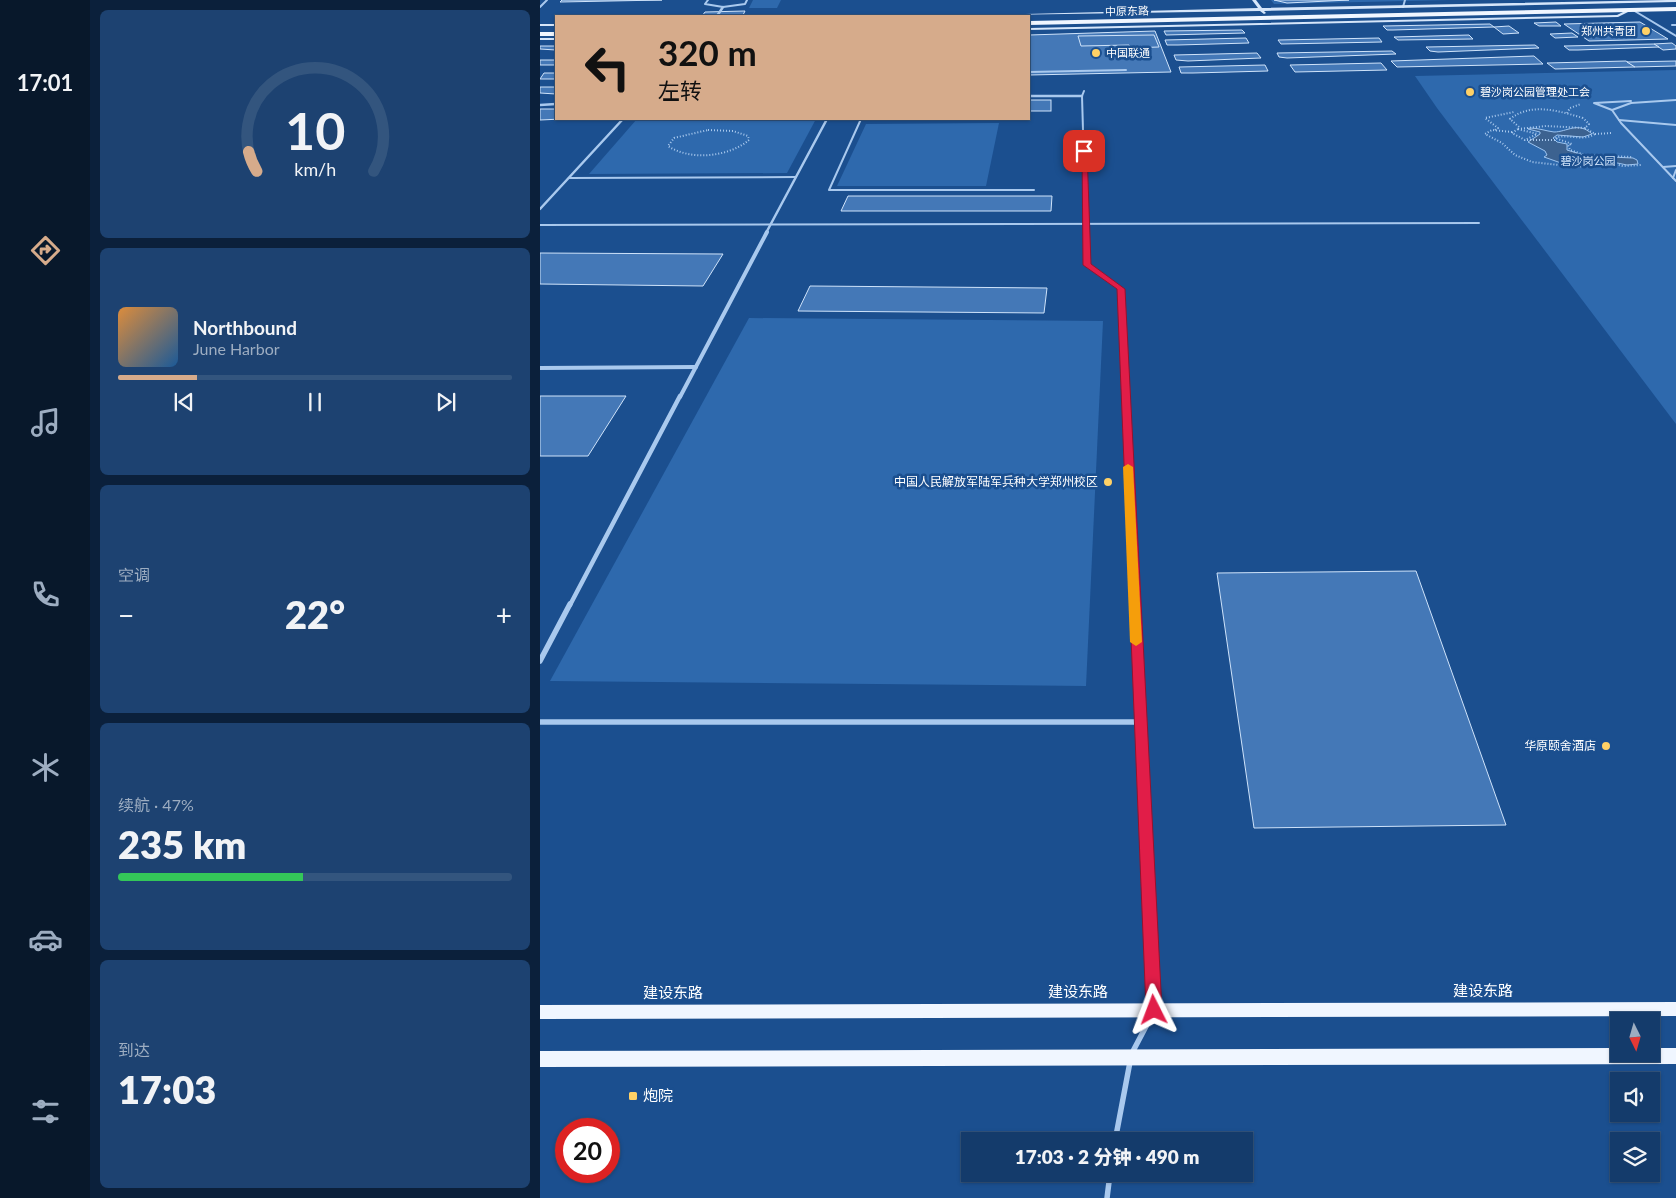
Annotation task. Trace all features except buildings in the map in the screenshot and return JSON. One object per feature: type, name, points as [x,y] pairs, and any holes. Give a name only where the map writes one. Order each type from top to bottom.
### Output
[{"type":"main road","name":"中原东路","points":[[1030,19],[1263,12],[1676,6]]},
{"type":"main road","name":"中原东路","points":[[1030,23],[1676,9]]},
{"type":"main road","points":[[540,30],[555,29]]},
{"type":"main road","points":[[540,34],[555,34]]},
{"type":"main road","name":"建设东路","points":[[540,1012],[1676,1009]]},
{"type":"main road","points":[[540,1059],[1676,1056]]},
{"type":"street","points":[[1254,0],[1263,12]]},
{"type":"street","points":[[1025,15],[1263,12],[1676,1]]},
{"type":"street","points":[[718,15],[723,7]]},
{"type":"street","points":[[1030,29],[1618,16],[1632,10]]},
{"type":"street","points":[[540,25],[555,25]]},
{"type":"street","points":[[540,40],[555,39]]},
{"type":"street","points":[[1030,96],[1083,93]]},
{"type":"street","points":[[540,104],[555,104]]},
{"type":"street","points":[[540,209],[622,120]]},
{"type":"street","points":[[540,661],[826,120]]},
{"type":"street","points":[[540,368],[696,367]]},
{"type":"street","points":[[540,722],[1139,722]]},
{"type":"lane","points":[[540,7],[547,0]]},
{"type":"lane","points":[[708,0],[705,4],[723,7],[745,4],[747,0]]},
{"type":"lane","points":[[1403,7],[1405,0]]},
{"type":"lane","points":[[1632,10],[1676,36]]},
{"type":"lane","points":[[1672,25],[1676,24]]},
{"type":"lane","points":[[1030,72],[1126,70]]},
{"type":"lane","points":[[1083,93],[1087,265],[1121,289],[1139,722],[1154,1010],[1130,1057],[1117,1132]]},
{"type":"lane","points":[[1676,100],[1594,103],[1612,110],[1676,181]]},
{"type":"lane","points":[[1612,110],[1620,106],[1648,101]]},
{"type":"lane","points":[[861,120],[829,190],[1034,190]]},
{"type":"lane","points":[[1619,120],[1676,125]]},
{"type":"lane","points":[[1663,167],[1676,166]]},
{"type":"lane","points":[[1673,178],[1676,170]]},
{"type":"lane","points":[[569,178],[796,177]]},
{"type":"lane","points":[[540,225],[1479,223]]},
{"type":"lane","points":[[1107,1198],[1109,1182]]},
{"type":"path","points":[[1514,109],[1510,119],[1518,128],[1537,134],[1527,140]]},
{"type":"path","points":[[1619,120],[1583,118],[1551,111],[1530,111],[1486,118],[1498,128],[1485,134],[1502,143],[1515,155],[1532,162],[1577,167],[1601,163],[1638,166],[1643,162],[1640,160]]},
{"type":"path","points":[[1583,118],[1589,124],[1585,128]]},
{"type":"path","points":[[1492,130],[1512,132],[1518,128],[1546,126],[1585,128],[1595,134],[1585,138],[1560,135],[1555,140]]},
{"type":"path","points":[[708,130],[733,131],[748,136],[749,140],[738,148],[715,154],[689,154],[671,150],[668,146],[669,142],[683,134],[708,130]]},
{"type":"path","points":[[1512,132],[1516,138],[1555,140],[1572,144],[1568,145],[1569,148],[1575,152],[1597,157],[1633,157]]},
{"type":"path","points":[[1597,157],[1601,163]]},
{"type":"green space","points":[[753,0],[781,0],[777,8],[749,8]]},
{"type":"green space","points":[[1271,0],[1450,0],[1274,4]]},
{"type":"green space","name":"碧沙岗公园","points":[[1676,70],[1676,424],[1437,108],[1415,76]]},
{"type":"green space","points":[[636,120],[815,120],[787,173],[589,174]]},
{"type":"green space","points":[[999,123],[986,186],[837,186],[866,124]]},
{"type":"green space","points":[[749,318],[1103,321],[1086,686],[550,681]]},
{"type":"shaded area","points":[[1573,128],[1582,128],[1592,134],[1583,137],[1557,135],[1553,138],[1557,142],[1567,144],[1567,150],[1587,156],[1633,158],[1637,160],[1638,164],[1627,165],[1593,158],[1564,164],[1544,157],[1547,155],[1545,151],[1528,142],[1540,134],[1540,132],[1528,129],[1559,132]]},
{"type":"slow traffic","points":[[1128,467],[1136,642]]},
{"type":"place","name":"郑州共青团","points":[[1646,31]]},
{"type":"place","name":"中国联通","points":[[1096,53]]},
{"type":"place","name":"碧沙岗公园管理处工会","points":[[1470,92]]},
{"type":"place","name":"中国人民解放军陆军兵种大学郑州校区","points":[[1108,482]]},
{"type":"place","name":"华原颐舍酒店","points":[[1606,746]]},
{"type":"place","name":"炮院","points":[[633,1096]]},
{"type":"route","points":[[1084,151],[1087,265],[1121,289],[1139,722],[1154,1010]]}]
